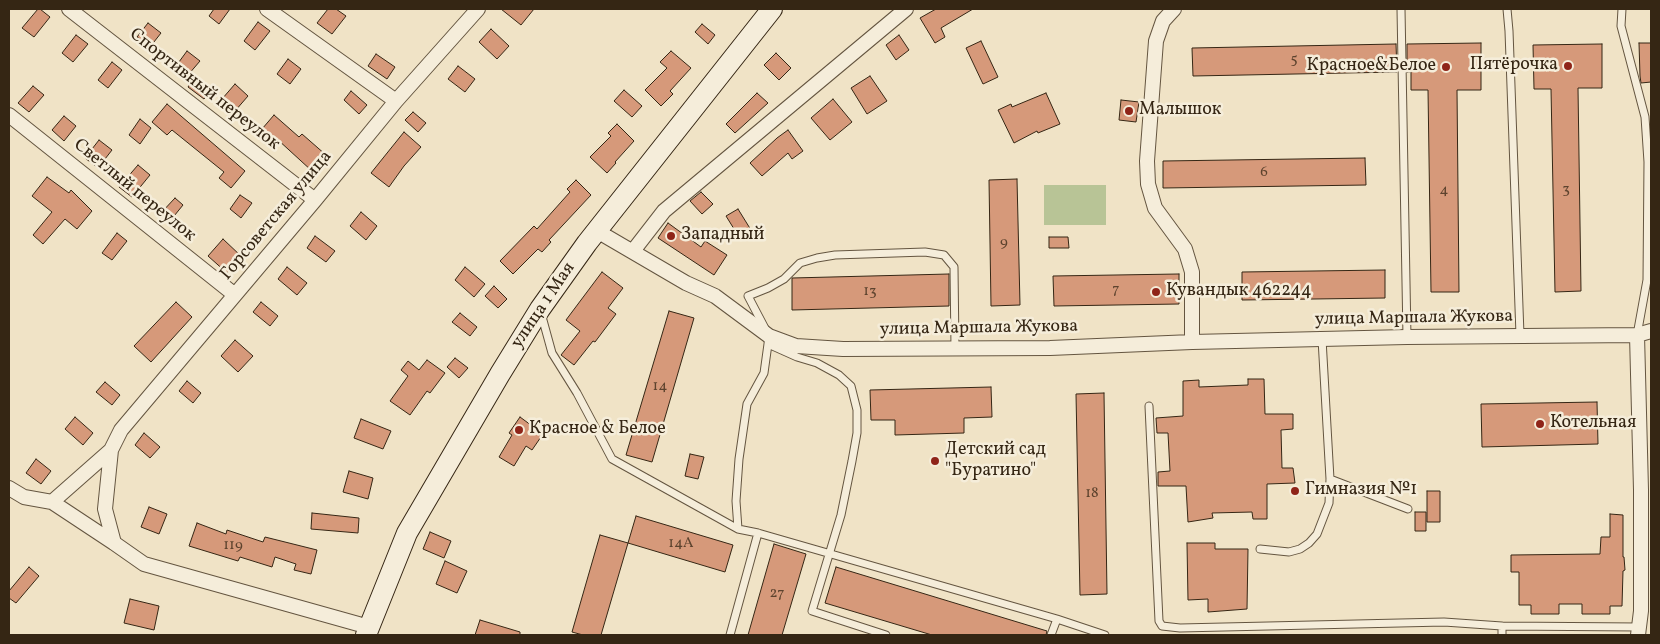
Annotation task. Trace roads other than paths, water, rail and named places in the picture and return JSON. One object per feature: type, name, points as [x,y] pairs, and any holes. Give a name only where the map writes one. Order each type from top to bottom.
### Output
[{"type":"main road","name":"улица 1 Мая","points":[[367,631],[407,533],[540,309],[597,231],[772,9]]},
{"type":"street","name":"Спортивный переулок","points":[[69,9],[315,200]]},
{"type":"street","points":[[267,9],[396,101]]},
{"type":"street","name":"Горсоветская улица","points":[[114,543],[105,509],[111,450],[121,430],[396,101],[478,9]]},
{"type":"street","points":[[633,251],[664,212],[906,9]]},
{"type":"street","points":[[1174,9],[1163,21],[1156,41],[1147,161],[1148,184],[1155,208],[1184,249],[1192,272],[1192,342]]},
{"type":"street","name":"Светлый переулок","points":[[9,115],[235,295]]},
{"type":"street","name":"улица Маршала Жукова","points":[[597,231],[686,283],[715,296],[768,340],[796,346],[956,349],[1050,348],[1192,342],[1407,337],[1637,335],[1651,331]]},
{"type":"street","points":[[1637,335],[1641,490],[1641,611],[1638,631]]},
{"type":"street","name":"Горсоветская улица","points":[[52,502],[111,450]]},
{"type":"street","points":[[9,488],[24,497],[52,502],[144,564],[367,631]]},
{"type":"lane","points":[[1401,9],[1407,337]]},
{"type":"lane","points":[[1507,9],[1520,336]]},
{"type":"lane","points":[[1622,9],[1621,26],[1645,117],[1648,162],[1647,280],[1637,335]]},
{"type":"lane","points":[[738,529],[736,501],[739,459],[747,404],[764,372],[768,340],[748,296],[768,288],[784,278],[800,263],[817,258],[835,255],[925,252],[944,255],[954,267],[956,349]]},
{"type":"lane","points":[[540,309],[552,353],[577,393],[612,459],[738,529],[758,533],[1057,618],[1105,635]]},
{"type":"lane","points":[[1260,550],[1288,552],[1300,548],[1309,542],[1317,534],[1329,503],[1330,479],[1322,339]]},
{"type":"lane","points":[[768,340],[797,357],[817,363],[839,375],[850,386],[857,410],[856,433],[841,515],[812,611],[866,632],[886,635]]},
{"type":"lane","points":[[1149,406],[1159,621],[1162,626],[1444,622],[1638,631]]},
{"type":"lane","points":[[1330,479],[1408,509]]},
{"type":"lane","points":[[730,635],[758,533]]},
{"type":"lane","points":[[1051,635],[1057,618]]},
{"type":"lane","points":[[1502,626],[1502,635]]},
{"type":"place","name":"Пятёрочка","points":[[1568,66]]},
{"type":"place","name":"Красное&Белое","points":[[1446,67]]},
{"type":"place","name":"Малышок","points":[[1129,111]]},
{"type":"place","name":"Западный","points":[[671,236]]},
{"type":"place","name":"Кувандык 462244","points":[[1156,292]]},
{"type":"place","name":"Котельная","points":[[1540,424]]},
{"type":"place","name":"Красное & Белое","points":[[519,430]]},
{"type":"place","name":"Детский сад \"Буратино\"","points":[[935,461]]},
{"type":"place","name":"Гимназия №1","points":[[1295,491]]}]
